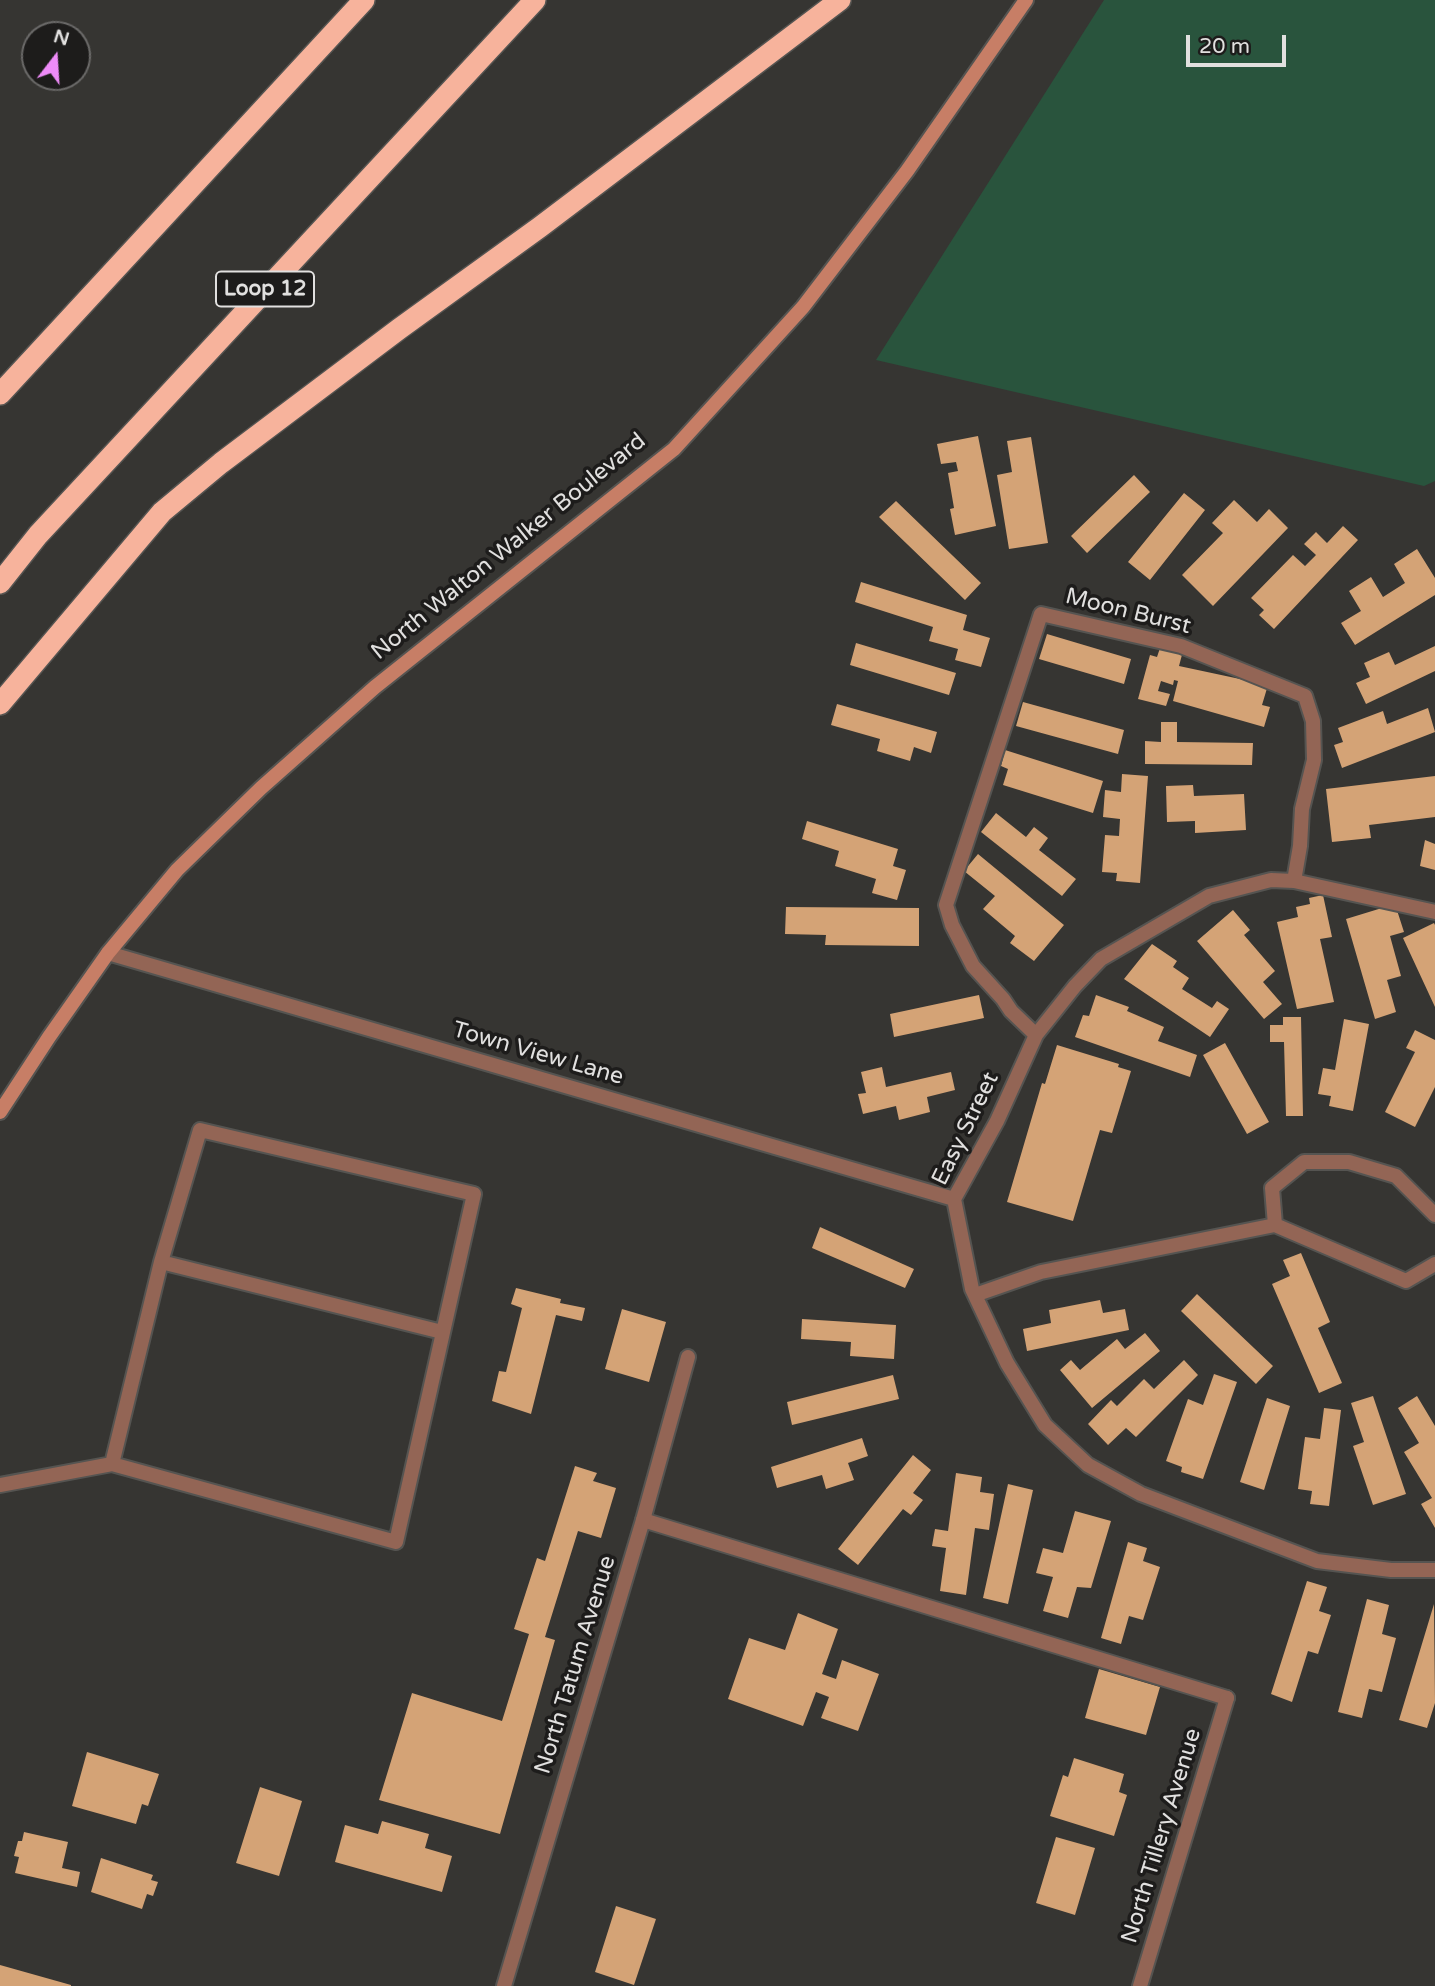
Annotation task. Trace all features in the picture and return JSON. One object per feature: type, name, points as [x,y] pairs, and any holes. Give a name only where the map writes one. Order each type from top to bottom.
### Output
[{"type":"highway","points":[[0,394],[364,0]]},
{"type":"highway","name":"Loop 12","points":[[0,583],[38,534],[535,0]]},
{"type":"highway","points":[[0,704],[162,512],[221,463],[840,0]]},
{"type":"main road","name":"North Walton Walker Boulevard","points":[[0,1112],[108,953],[177,870],[271,779],[375,687],[674,449],[803,307],[907,171],[1027,0]]},
{"type":"street","name":"Moon Burst","points":[[1036,1035],[1011,1011],[973,966],[952,925],[946,905],[1041,614],[1181,646],[1305,696],[1313,721],[1314,760],[1302,809],[1294,881]]},
{"type":"street","name":"Easy Street","points":[[1435,912],[1294,881],[1271,880],[1209,895],[1101,960],[1075,986],[1036,1035],[997,1121],[954,1199],[975,1295],[1007,1363],[1045,1425],[1088,1465],[1141,1494],[1317,1561],[1391,1570],[1435,1570]]},
{"type":"street","name":"Town View Lane","points":[[108,953],[954,1199]]},
{"type":"street","points":[[0,1486],[112,1464],[396,1542],[474,1194],[200,1130],[161,1262],[112,1464]]},
{"type":"street","points":[[1275,1226],[1272,1188],[1304,1162],[1349,1162],[1396,1176],[1435,1215]]},
{"type":"street","points":[[975,1295],[1041,1272],[1275,1226],[1406,1281],[1435,1264]]},
{"type":"street","points":[[161,1262],[442,1332]]},
{"type":"street","name":"North Tatum Avenue","points":[[503,1986],[643,1520],[688,1357]]},
{"type":"street","name":"North Tillery Avenue","points":[[643,1520],[1227,1698],[1140,1986]]},
{"type":"green space","points":[[1104,0],[1435,0],[1435,481],[1424,486],[876,360]]},
{"type":"building","points":[[978,436],[996,526],[955,535],[948,473],[958,471],[956,462],[941,464],[937,444]]},
{"type":"building","points":[[1031,437],[1048,543],[1009,549],[997,475],[1012,472],[1007,441]]},
{"type":"building","points":[[1134,475],[1150,492],[1087,553],[1071,536]]},
{"type":"building","points":[[1184,493],[1205,510],[1150,580],[1128,562]]},
{"type":"building","points":[[1234,500],[1257,522],[1269,509],[1288,528],[1213,606],[1182,575],[1223,533],[1212,523]]},
{"type":"building","points":[[896,501],[981,583],[965,600],[879,517]]},
{"type":"building","points":[[1343,526],[1358,540],[1274,629],[1259,615],[1264,610],[1251,598],[1293,555],[1305,566],[1316,555],[1304,544],[1316,532],[1327,543]]},
{"type":"building","points":[[1417,549],[1435,578],[1435,595],[1355,645],[1341,623],[1361,611],[1349,591],[1371,577],[1383,597],[1405,583],[1394,564]]},
{"type":"building","points":[[861,582],[967,615],[963,630],[990,638],[981,667],[955,660],[958,649],[929,641],[933,627],[855,602]]},
{"type":"building","points":[[1047,634],[1131,659],[1124,684],[1039,659]]},
{"type":"building","points":[[856,643],[956,673],[949,695],[850,665]]},
{"type":"building","points":[[1161,645],[1183,651],[1179,666],[1268,685],[1262,705],[1270,707],[1264,727],[1173,701],[1178,681],[1174,680],[1173,685],[1161,681],[1158,691],[1170,694],[1166,706],[1138,699],[1150,655],[1157,657]]},
{"type":"building","points":[[1435,646],[1435,671],[1366,704],[1356,683],[1370,677],[1364,663],[1389,652],[1395,665]]},
{"type":"building","points":[[1023,702],[1124,730],[1118,754],[1016,726]]},
{"type":"building","points":[[837,704],[937,732],[931,753],[914,747],[910,761],[877,751],[880,739],[831,725]]},
{"type":"building","points":[[1428,708],[1435,732],[1342,768],[1334,745],[1343,742],[1338,728],[1383,711],[1387,724]]},
{"type":"building","points":[[1161,722],[1177,722],[1177,742],[1253,743],[1252,765],[1145,764],[1145,741],[1161,742]]},
{"type":"building","points":[[1005,750],[1103,781],[1093,813],[1003,785],[1008,769],[1001,766]]},
{"type":"building","points":[[1122,774],[1148,776],[1140,883],[1116,881],[1117,873],[1102,872],[1105,835],[1119,836],[1120,819],[1103,817],[1105,790],[1121,792]]},
{"type":"building","points":[[1435,776],[1435,817],[1369,825],[1371,838],[1332,842],[1326,789]]},
{"type":"building","points":[[1193,785],[1194,796],[1244,794],[1246,830],[1195,833],[1195,821],[1167,822],[1166,786]]},
{"type":"building","points":[[996,813],[1026,837],[1034,827],[1048,838],[1039,850],[1076,879],[1062,896],[981,832]]},
{"type":"building","points":[[807,821],[898,849],[893,866],[906,870],[897,900],[872,893],[876,879],[835,866],[839,851],[802,839]]},
{"type":"building","points":[[1425,840],[1435,844],[1435,870],[1420,866]]},
{"type":"building","points":[[978,854],[1064,925],[1034,961],[1010,943],[1015,936],[983,909],[995,896],[964,871]]},
{"type":"building","points":[[1323,895],[1332,937],[1320,939],[1334,1002],[1297,1009],[1277,922],[1298,917],[1296,907],[1310,904],[1309,898]]},
{"type":"building","points":[[1395,904],[1404,932],[1390,936],[1401,976],[1387,980],[1396,1012],[1375,1019],[1346,919]]},
{"type":"building","points":[[786,907],[919,908],[919,946],[825,945],[826,935],[785,934]]},
{"type":"building","points":[[1233,910],[1250,930],[1244,935],[1275,971],[1263,982],[1282,1004],[1264,1019],[1197,941]]},
{"type":"building","points":[[1434,923],[1435,925],[1435,1007],[1403,938]]},
{"type":"building","points":[[1152,944],[1177,961],[1173,967],[1189,978],[1182,989],[1212,1008],[1217,1001],[1229,1009],[1210,1037],[1124,979]]},
{"type":"building","points":[[979,995],[984,1018],[894,1037],[890,1014]]},
{"type":"building","points":[[1096,995],[1129,1007],[1127,1011],[1164,1027],[1158,1041],[1197,1055],[1190,1077],[1075,1037],[1083,1015],[1089,1016]]},
{"type":"building","points":[[1283,1017],[1301,1017],[1303,1116],[1286,1116],[1284,1042],[1270,1042],[1270,1025],[1283,1025]]},
{"type":"building","points":[[1344,1019],[1369,1024],[1353,1111],[1329,1106],[1331,1096],[1318,1094],[1323,1068],[1335,1070]]},
{"type":"building","points":[[1415,1030],[1435,1040],[1435,1087],[1415,1127],[1385,1112],[1415,1052],[1406,1048]]},
{"type":"building","points":[[1225,1043],[1269,1122],[1247,1134],[1203,1055]]},
{"type":"building","points":[[1057,1045],[1119,1064],[1118,1067],[1131,1071],[1112,1133],[1100,1130],[1073,1221],[1007,1202],[1042,1083],[1045,1084]]},
{"type":"building","points":[[882,1067],[886,1087],[951,1072],[955,1090],[927,1097],[930,1112],[899,1120],[896,1106],[863,1114],[858,1094],[866,1093],[861,1072]]},
{"type":"building","points":[[820,1227],[914,1269],[905,1288],[812,1248]]},
{"type":"building","points":[[1301,1253],[1330,1322],[1318,1328],[1342,1383],[1319,1393],[1272,1284],[1290,1276],[1283,1260]]},
{"type":"building","points":[[516,1288],[561,1299],[560,1303],[585,1308],[582,1321],[556,1315],[531,1414],[492,1401],[499,1371],[506,1372],[522,1308],[511,1304]]},
{"type":"building","points":[[1197,1294],[1273,1366],[1256,1384],[1181,1311]]},
{"type":"building","points":[[1100,1300],[1103,1313],[1125,1309],[1129,1330],[1027,1351],[1023,1329],[1051,1323],[1049,1310]]},
{"type":"building","points":[[622,1309],[666,1322],[649,1382],[605,1369]]},
{"type":"building","points":[[802,1319],[896,1325],[894,1359],[850,1356],[851,1342],[801,1339]]},
{"type":"building","points":[[1145,1333],[1160,1351],[1092,1408],[1060,1370],[1071,1360],[1080,1370],[1117,1339],[1125,1349]]},
{"type":"building","points":[[1184,1360],[1198,1375],[1136,1437],[1126,1428],[1108,1445],[1088,1424],[1111,1400],[1117,1406],[1144,1379],[1154,1389]]},
{"type":"building","points":[[1214,1374],[1237,1382],[1203,1479],[1181,1472],[1182,1467],[1166,1461],[1188,1399],[1203,1405]]},
{"type":"building","points":[[893,1375],[899,1399],[792,1425],[787,1402]]},
{"type":"building","points":[[1373,1396],[1406,1494],[1373,1505],[1353,1446],[1364,1442],[1351,1403]]},
{"type":"building","points":[[1417,1396],[1435,1426],[1435,1528],[1421,1504],[1432,1498],[1404,1452],[1419,1443],[1398,1408]]},
{"type":"building","points":[[1267,1398],[1290,1406],[1264,1490],[1240,1482]]},
{"type":"building","points":[[1324,1408],[1341,1410],[1329,1506],[1310,1504],[1312,1491],[1298,1489],[1305,1437],[1320,1439]]},
{"type":"building","points":[[862,1438],[868,1456],[848,1463],[854,1480],[826,1489],[822,1475],[777,1488],[771,1467]]},
{"type":"building","points":[[913,1455],[931,1470],[913,1493],[923,1500],[911,1515],[903,1509],[858,1565],[838,1549]]},
{"type":"building","points":[[575,1466],[597,1473],[593,1481],[616,1488],[601,1538],[578,1531],[545,1637],[555,1640],[500,1834],[379,1800],[412,1693],[502,1721],[529,1634],[514,1629],[537,1558],[545,1561]]},
{"type":"building","points":[[956,1473],[982,1477],[980,1492],[994,1494],[989,1530],[975,1528],[966,1595],[940,1591],[946,1548],[932,1546],[935,1529],[948,1531]]},
{"type":"building","points":[[1008,1484],[1033,1490],[1008,1604],[983,1598]]},
{"type":"building","points":[[1075,1511],[1111,1521],[1091,1588],[1077,1587],[1068,1618],[1043,1611],[1053,1577],[1036,1573],[1043,1548],[1063,1553]]},
{"type":"building","points":[[1128,1542],[1147,1548],[1143,1561],[1160,1567],[1143,1620],[1129,1616],[1121,1644],[1101,1638]]},
{"type":"building","points":[[1307,1581],[1327,1587],[1319,1611],[1331,1615],[1318,1654],[1308,1651],[1292,1702],[1271,1694]]},
{"type":"building","points":[[1367,1599],[1389,1605],[1382,1634],[1396,1638],[1382,1692],[1369,1689],[1362,1718],[1338,1712]]},
{"type":"building","points":[[1434,1604],[1435,1703],[1427,1728],[1399,1720]]},
{"type":"building","points":[[798,1613],[838,1629],[822,1674],[836,1679],[842,1660],[879,1674],[858,1731],[821,1718],[829,1697],[816,1692],[803,1726],[728,1699],[749,1638],[785,1650]]},
{"type":"building","points":[[1099,1669],[1160,1687],[1146,1735],[1085,1718]]},
{"type":"building","points":[[87,1752],[159,1774],[148,1806],[142,1804],[136,1824],[72,1806]]},
{"type":"building","points":[[1074,1758],[1124,1774],[1119,1792],[1127,1795],[1114,1836],[1050,1816],[1063,1775],[1068,1777]]},
{"type":"building","points":[[260,1787],[302,1801],[279,1876],[236,1863]]},
{"type":"building","points":[[382,1821],[429,1834],[425,1848],[452,1856],[442,1892],[335,1862],[345,1825],[378,1834]]},
{"type":"building","points":[[24,1832],[68,1842],[62,1868],[80,1872],[77,1887],[15,1873],[19,1857],[14,1856]]},
{"type":"building","points":[[1056,1837],[1095,1848],[1075,1915],[1036,1903]]},
{"type":"building","points":[[101,1858],[153,1875],[151,1880],[158,1882],[153,1896],[147,1894],[142,1909],[91,1892]]},
{"type":"building","points":[[616,1906],[656,1919],[634,1985],[595,1972]]},
{"type":"building","points":[[0,1965],[71,1985],[71,1986],[0,1986]]}]
